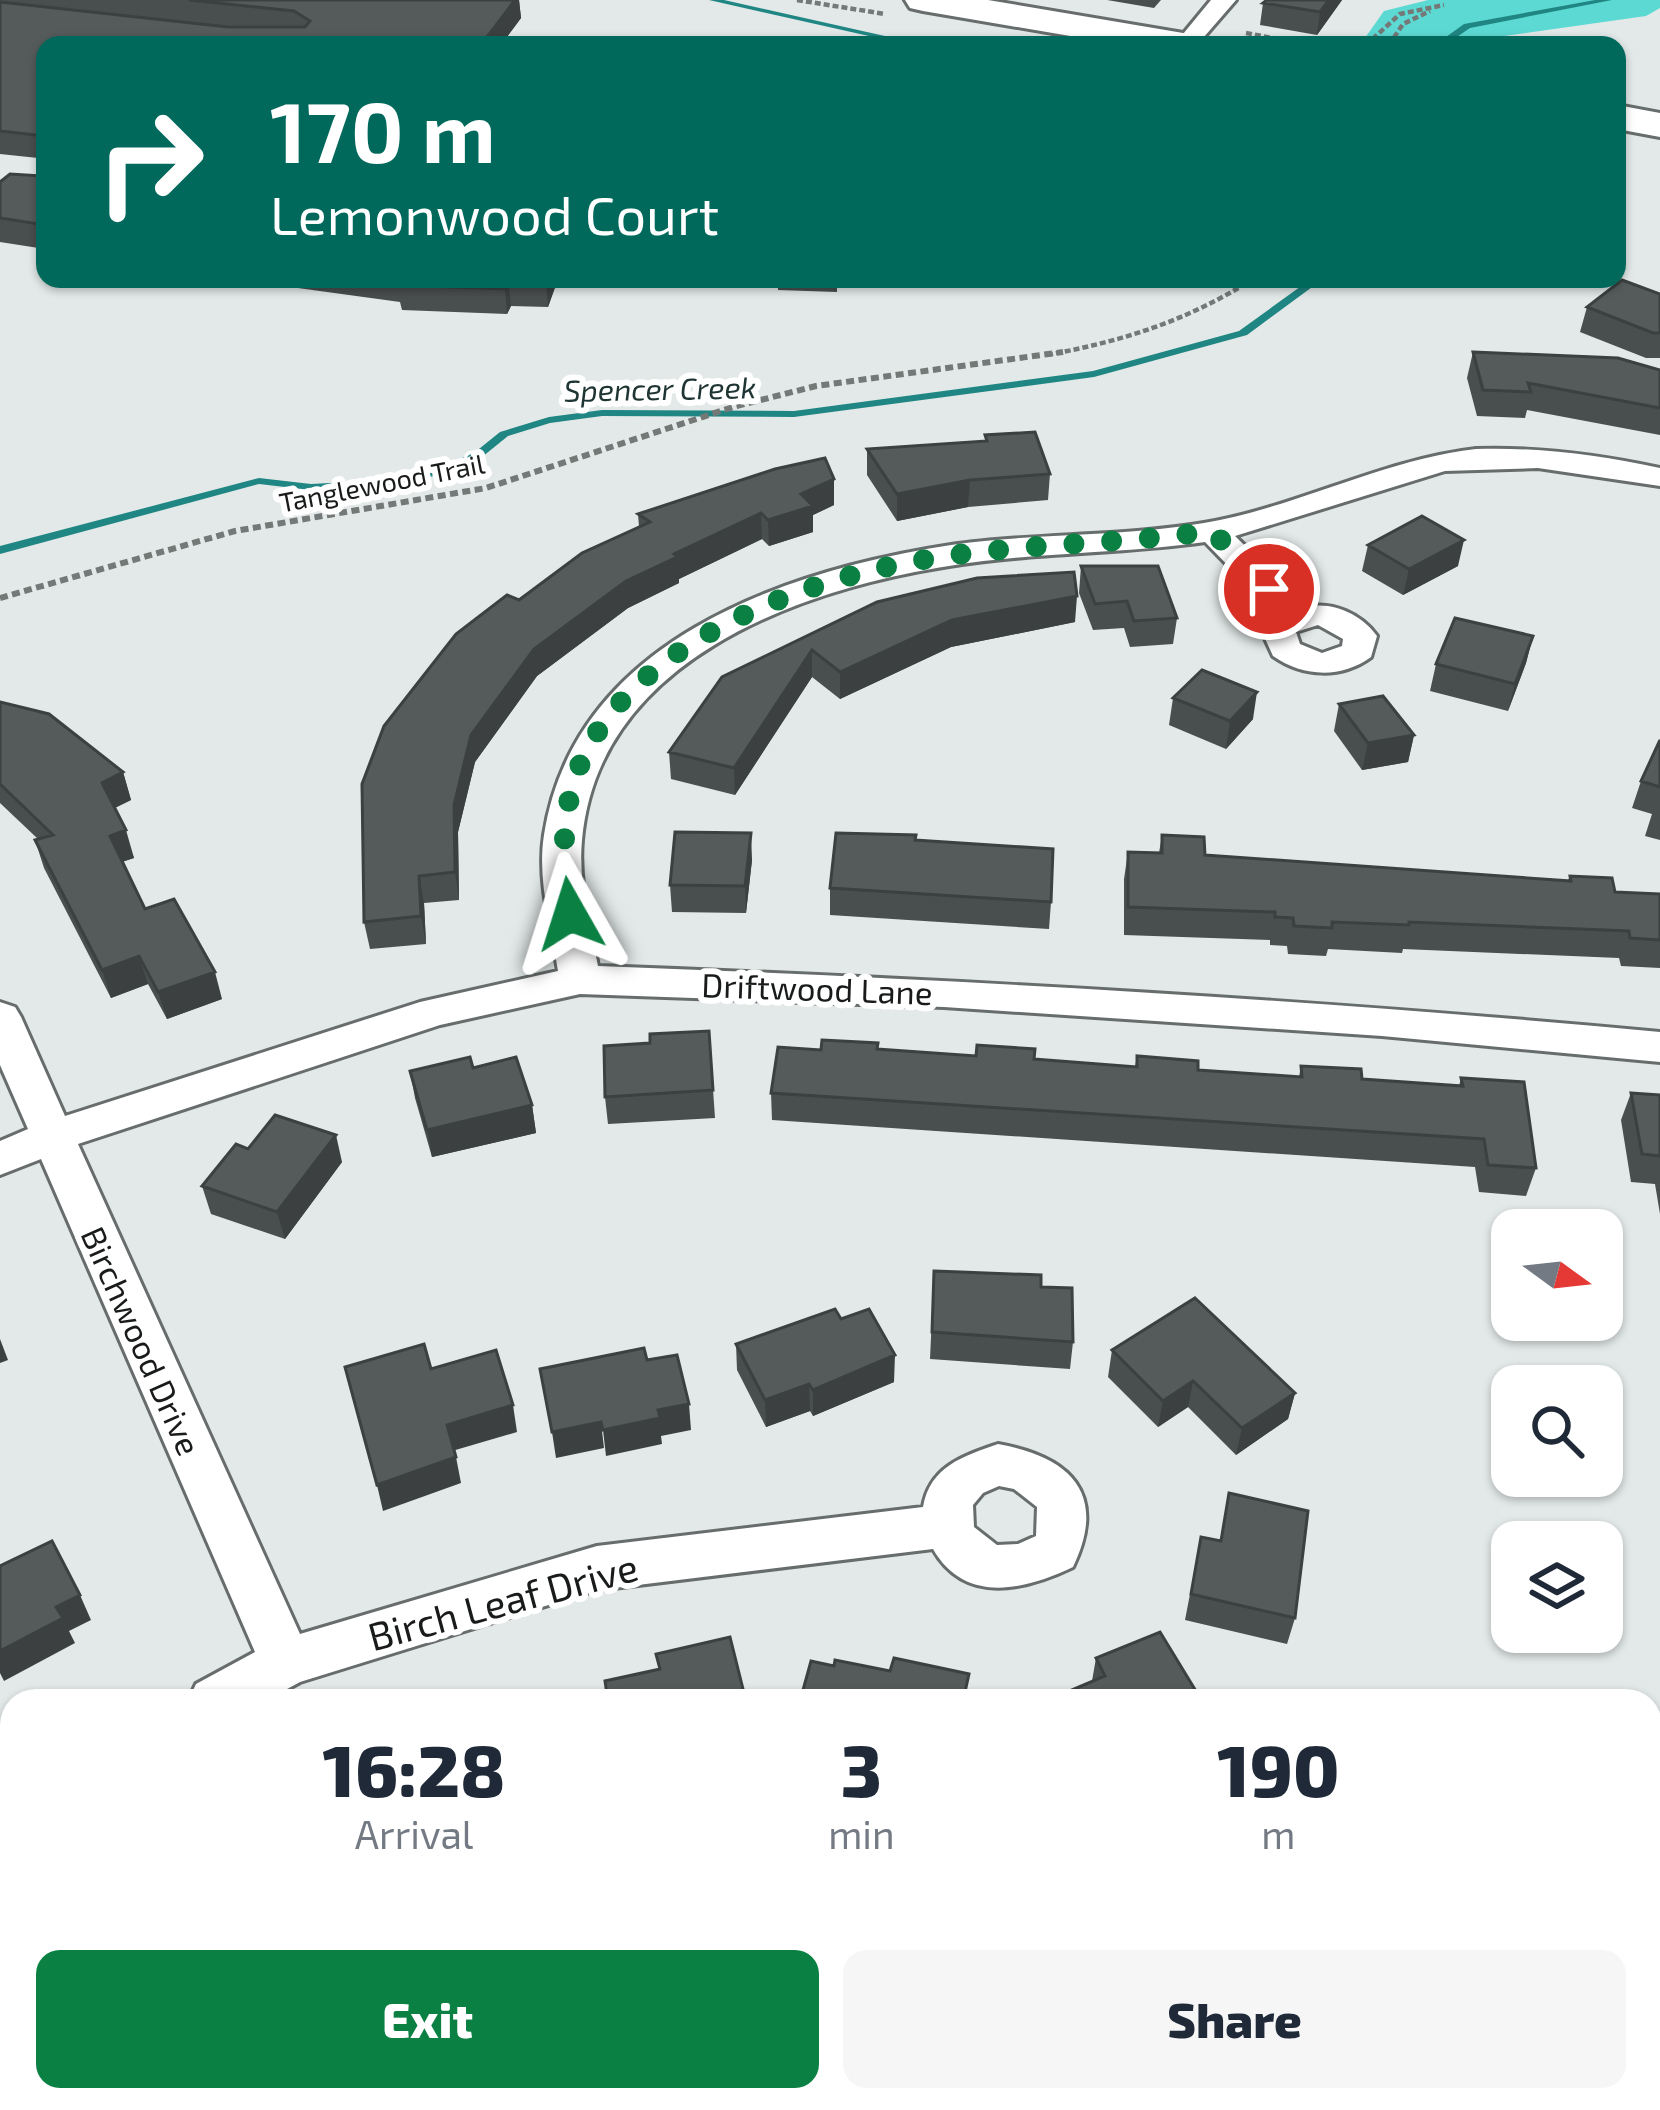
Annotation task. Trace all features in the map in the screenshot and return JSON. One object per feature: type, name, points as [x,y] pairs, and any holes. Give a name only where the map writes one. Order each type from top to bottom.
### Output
[{"type":"main road","points":[[922,0],[1134,36]]},
{"type":"main road","points":[[1626,119],[1660,125]]},
{"type":"street","points":[[1194,36],[1224,0]]},
{"type":"street","points":[[580,980],[563,840],[570,793],[588,746],[636,686],[701,636],[788,598],[883,568],[954,555],[1125,543],[1212,531],[1421,467],[1472,460],[1616,467],[1660,477]]},
{"type":"street","points":[[1212,531],[1297,617]]},
{"type":"street","name":"Driftwood Lane","points":[[0,1159],[50,1137],[435,1012],[580,980],[944,993],[1382,1022],[1660,1047]]},
{"type":"street","name":"Birchwood Drive","points":[[0,1017],[286,1662]]},
{"type":"street","name":"Birch Leaf Drive","points":[[237,1689],[286,1662],[597,1568],[945,1526]]},
{"type":"path","points":[[1376,36],[1400,14],[1460,0]]},
{"type":"path","points":[[1395,36],[1403,24],[1444,5]]},
{"type":"path","points":[[1246,33],[1262,36]]},
{"type":"path","name":"Tanglewood Trail","points":[[0,598],[92,577],[201,539],[454,496],[784,394],[1115,340],[1186,317],[1236,288]]},
{"type":"shaded area","points":[[1428,0],[1660,0],[1660,8],[1646,16],[1504,36],[1366,36],[1384,11]]},
{"type":"building","points":[[189,0],[515,0],[488,36],[36,36],[36,135],[0,131],[0,2],[228,27],[305,27],[310,21],[294,11]]},
{"type":"building","points":[[1329,0],[1320,12],[1263,3]]},
{"type":"building","points":[[10,174],[36,176],[36,224],[0,218],[0,182]]},
{"type":"building","points":[[1626,281],[1660,294],[1660,333],[1653,333],[1587,307],[1612,288],[1626,288]]},
{"type":"building","points":[[1473,352],[1618,358],[1660,370],[1660,408],[1528,383],[1531,392],[1483,390]]},
{"type":"building","points":[[1035,432],[1050,474],[970,480],[897,494],[867,449],[987,441],[985,435]]},
{"type":"building","points":[[825,458],[834,479],[801,494],[813,506],[768,520],[761,513],[674,554],[677,557],[626,581],[534,649],[471,735],[454,805],[455,872],[419,876],[421,916],[364,922],[362,784],[384,726],[456,634],[507,595],[519,600],[582,553],[650,522],[638,514],[775,469]]},
{"type":"building","points":[[1422,516],[1464,540],[1409,569],[1368,545]]},
{"type":"building","points":[[1081,566],[1158,566],[1177,618],[1134,621],[1127,601],[1095,604]]},
{"type":"building","points":[[1074,572],[1077,596],[952,620],[840,672],[812,650],[734,768],[669,752],[722,677],[877,602],[977,578]]},
{"type":"building","points":[[1455,618],[1533,636],[1515,684],[1436,664]]},
{"type":"building","points":[[1202,670],[1257,692],[1230,721],[1173,698]]},
{"type":"building","points":[[1383,696],[1414,735],[1368,743],[1339,704]]},
{"type":"building","points":[[0,702],[49,714],[123,772],[102,783],[126,830],[110,836],[145,909],[174,899],[215,972],[158,992],[139,956],[102,970],[35,840],[53,835],[0,784]]},
{"type":"building","points":[[1660,740],[1660,787],[1641,781]]},
{"type":"building","points":[[675,832],[751,833],[745,886],[670,885]]},
{"type":"building","points":[[836,833],[916,835],[915,840],[1053,849],[1051,902],[830,888]]},
{"type":"building","points":[[1162,835],[1204,837],[1205,855],[1571,881],[1570,876],[1612,878],[1615,892],[1660,894],[1660,940],[1630,938],[1629,931],[1409,922],[1294,926],[1293,918],[1275,917],[1275,912],[1128,907],[1128,852],[1162,853]]},
{"type":"building","points":[[709,1031],[713,1090],[605,1097],[604,1046],[650,1043],[650,1034]]},
{"type":"building","points":[[822,1040],[976,1056],[977,1045],[1035,1049],[1034,1059],[1137,1067],[1137,1056],[1198,1061],[1198,1070],[1302,1077],[1301,1066],[1361,1069],[1362,1079],[1463,1086],[1461,1078],[1524,1082],[1536,1168],[1488,1165],[1484,1139],[771,1093],[778,1047],[821,1050]]},
{"type":"building","points":[[470,1057],[473,1068],[516,1057],[532,1105],[427,1130],[410,1071]]},
{"type":"building","points":[[1631,1093],[1660,1095],[1660,1156],[1642,1154]]},
{"type":"building","points":[[275,1115],[336,1135],[277,1212],[202,1186],[236,1144],[248,1149]]},
{"type":"building","points":[[934,1271],[1041,1275],[1041,1287],[1072,1288],[1073,1342],[932,1332]]},
{"type":"building","points":[[1195,1298],[1295,1393],[1242,1428],[1193,1381],[1163,1401],[1112,1350]]},
{"type":"building","points":[[835,1309],[841,1319],[869,1309],[895,1355],[813,1390],[809,1384],[765,1400],[736,1344]]},
{"type":"building","points":[[424,1344],[431,1369],[496,1350],[513,1405],[447,1425],[456,1457],[377,1485],[345,1367]]},
{"type":"building","points":[[644,1348],[647,1360],[677,1355],[689,1404],[658,1410],[660,1418],[603,1430],[601,1422],[552,1432],[540,1369]]},
{"type":"building","points":[[1229,1493],[1308,1511],[1295,1618],[1191,1594],[1201,1537],[1221,1541]]},
{"type":"building","points":[[52,1541],[80,1595],[56,1607],[63,1618],[0,1651],[0,1566]]},
{"type":"building","points":[[1160,1632],[1195,1689],[1074,1689],[1105,1676],[1096,1658]]},
{"type":"building","points":[[730,1637],[743,1689],[606,1689],[605,1681],[660,1669],[656,1654]]},
{"type":"building","points":[[894,1658],[969,1674],[966,1689],[803,1689],[811,1661],[834,1666],[835,1660],[890,1671]]},
{"type":"waterway","points":[[713,0],[879,36]]},
{"type":"waterway","name":"Spencer Creek","points":[[1452,36],[1467,26],[1608,0]]},
{"type":"waterway","name":"Spencer Creek","points":[[0,550],[259,481],[311,487],[384,483],[434,473],[478,455],[504,434],[549,420],[602,413],[794,414],[1094,374],[1243,333],[1306,288]]},
{"type":"route","points":[[570,914],[563,840],[570,793],[588,746],[636,686],[701,636],[788,598],[883,568],[954,555],[1125,543],[1212,531],[1269,589]]}]
